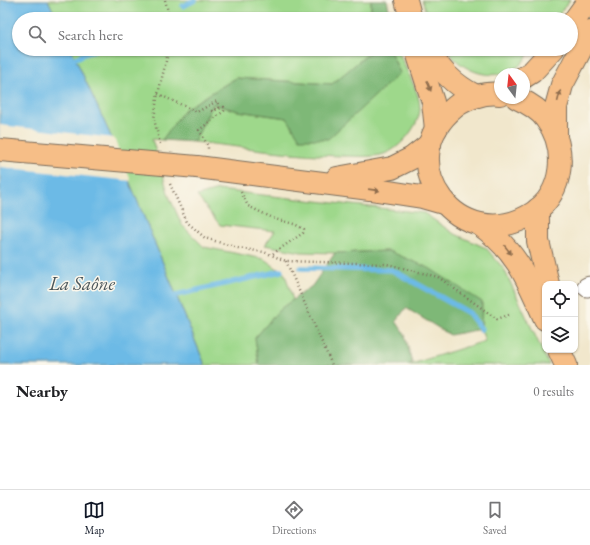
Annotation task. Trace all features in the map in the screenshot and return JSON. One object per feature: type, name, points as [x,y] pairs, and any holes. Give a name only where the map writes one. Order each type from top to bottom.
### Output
[{"type":"main road","points":[[406,0],[409,12]]},
{"type":"main road","points":[[578,15],[589,0]]},
{"type":"main road","points":[[578,55],[590,32]]},
{"type":"main road","points":[[418,56],[433,102],[433,136],[428,159],[429,175],[435,190],[443,203],[466,220],[479,224],[500,226],[521,221],[538,209],[551,193],[559,174],[560,154],[556,135],[556,108],[562,85],[577,56]]},
{"type":"main road","points":[[431,56],[442,71],[460,88],[493,94]]},
{"type":"main road","points":[[530,73],[547,56]]},
{"type":"main road","points":[[308,181],[348,178],[392,168],[412,158],[433,136],[446,114],[460,103],[493,94]]},
{"type":"main road","points":[[530,104],[546,118],[556,135]]},
{"type":"main road","points":[[0,150],[202,159],[308,181],[422,197],[443,203]]},
{"type":"main road","points":[[538,209],[538,241],[547,281]]},
{"type":"main road","points":[[479,224],[498,238],[510,251],[526,276],[544,317]]},
{"type":"main road","points":[[560,353],[566,365]]},
{"type":"main road","points":[[567,353],[571,365]]},
{"type":"path","points":[[165,0],[168,12]]},
{"type":"path","points":[[158,94],[197,112],[217,101],[219,107],[212,111],[224,107],[224,111],[199,130],[208,146],[202,159]]},
{"type":"path","points":[[239,188],[248,206],[275,219],[294,224],[304,229],[303,233],[270,255]]},
{"type":"path","points":[[332,365],[286,261],[387,264],[438,277],[498,319],[509,315]]},
{"type":"green space","points":[[48,0],[371,0],[371,12],[54,12]]},
{"type":"green space","points":[[371,0],[387,0],[390,12],[371,12]]},
{"type":"green space","points":[[422,0],[570,0],[561,12],[426,12]]},
{"type":"green space","points":[[74,56],[366,56],[332,84],[236,78],[185,109],[162,140],[152,139],[169,196],[182,225],[204,247],[264,259],[285,274],[293,300],[280,309],[255,338],[259,365],[205,365],[109,132]]},
{"type":"green space","points":[[365,56],[392,56],[400,73],[328,139],[300,139],[287,118],[238,111],[213,104],[194,142],[162,140],[185,109],[236,78],[332,84]]},
{"type":"green space","points":[[392,56],[400,56],[414,86],[419,101],[419,115],[417,122],[408,136],[396,147],[384,154],[368,156],[323,155],[194,142],[213,104],[238,111],[287,118],[400,73]]},
{"type":"green space","points":[[452,56],[527,56],[519,66],[515,68],[494,68],[494,74],[479,73],[461,64]]},
{"type":"green space","points":[[218,190],[424,213],[453,233],[486,248],[504,269],[542,350],[542,353],[549,365],[408,365],[485,341],[481,329],[482,302],[389,251],[335,253],[301,252],[265,245],[275,231],[220,225],[197,196]]},
{"type":"green space","points":[[389,251],[429,268],[482,302],[481,329],[450,335],[406,308],[396,321],[405,335],[412,363],[408,365],[259,365],[255,338],[280,309],[312,286],[335,253]]},
{"type":"water","name":"La Saône","points":[[0,0],[48,0],[54,12],[12,12],[12,56],[74,56],[109,132],[205,365],[0,365]]},
{"type":"pier","points":[[0,125],[114,138],[131,181],[0,167]]},
{"type":"waterway","points":[[183,6],[195,0]]},
{"type":"waterway","points":[[69,61],[80,56]]},
{"type":"waterway","points":[[301,268],[392,270],[469,313],[481,329]]},
{"type":"waterway","points":[[176,295],[281,271]]}]
